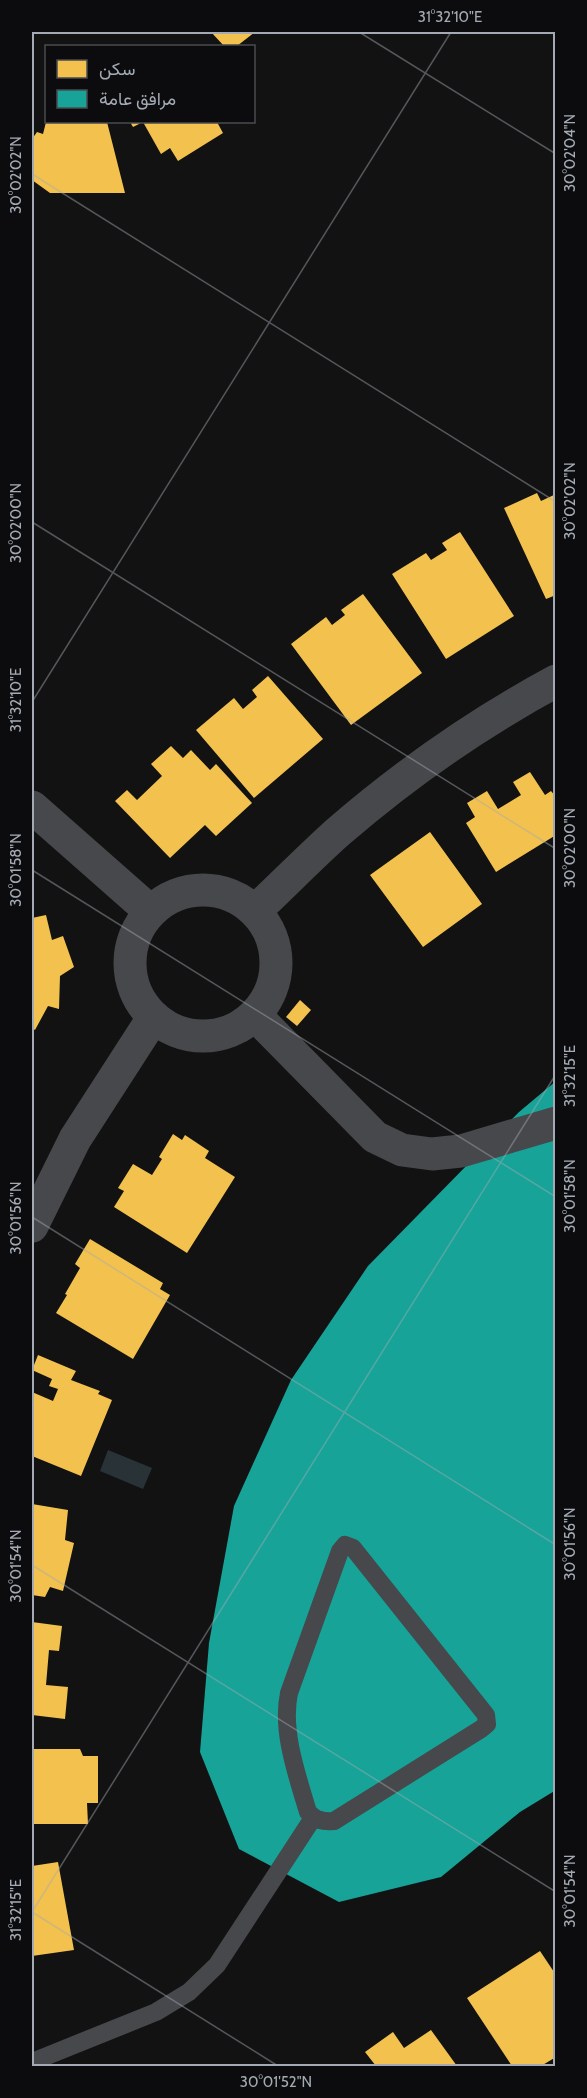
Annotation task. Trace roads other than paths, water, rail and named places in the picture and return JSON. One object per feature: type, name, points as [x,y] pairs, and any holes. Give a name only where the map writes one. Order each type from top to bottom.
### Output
[{"type":"street","points":[[255,911],[338,832],[427,761],[555,681]]},
{"type":"street","points":[[32,807],[150,911]]},
{"type":"street","points":[[191,890],[215,890],[237,897],[255,911],[270,932],[277,956],[275,981],[265,1004],[251,1020],[225,1034],[200,1037],[175,1031],[153,1018],[138,999],[130,977],[130,953],[137,930],[150,911],[169,897],[191,890]]},
{"type":"street","points":[[255,1015],[375,1137],[402,1150],[432,1155],[461,1150],[555,1123]]},
{"type":"street","points":[[32,1226],[75,1139],[153,1018]]},
{"type":"lane","points":[[345,1545],[353,1548],[486,1715],[487,1724],[334,1821],[323,1822],[313,1818],[308,1812],[288,1735],[286,1707],[333,1570],[342,1547],[345,1545]]},
{"type":"lane","points":[[32,2062],[156,2012],[189,1992],[216,1965],[313,1818]]}]
